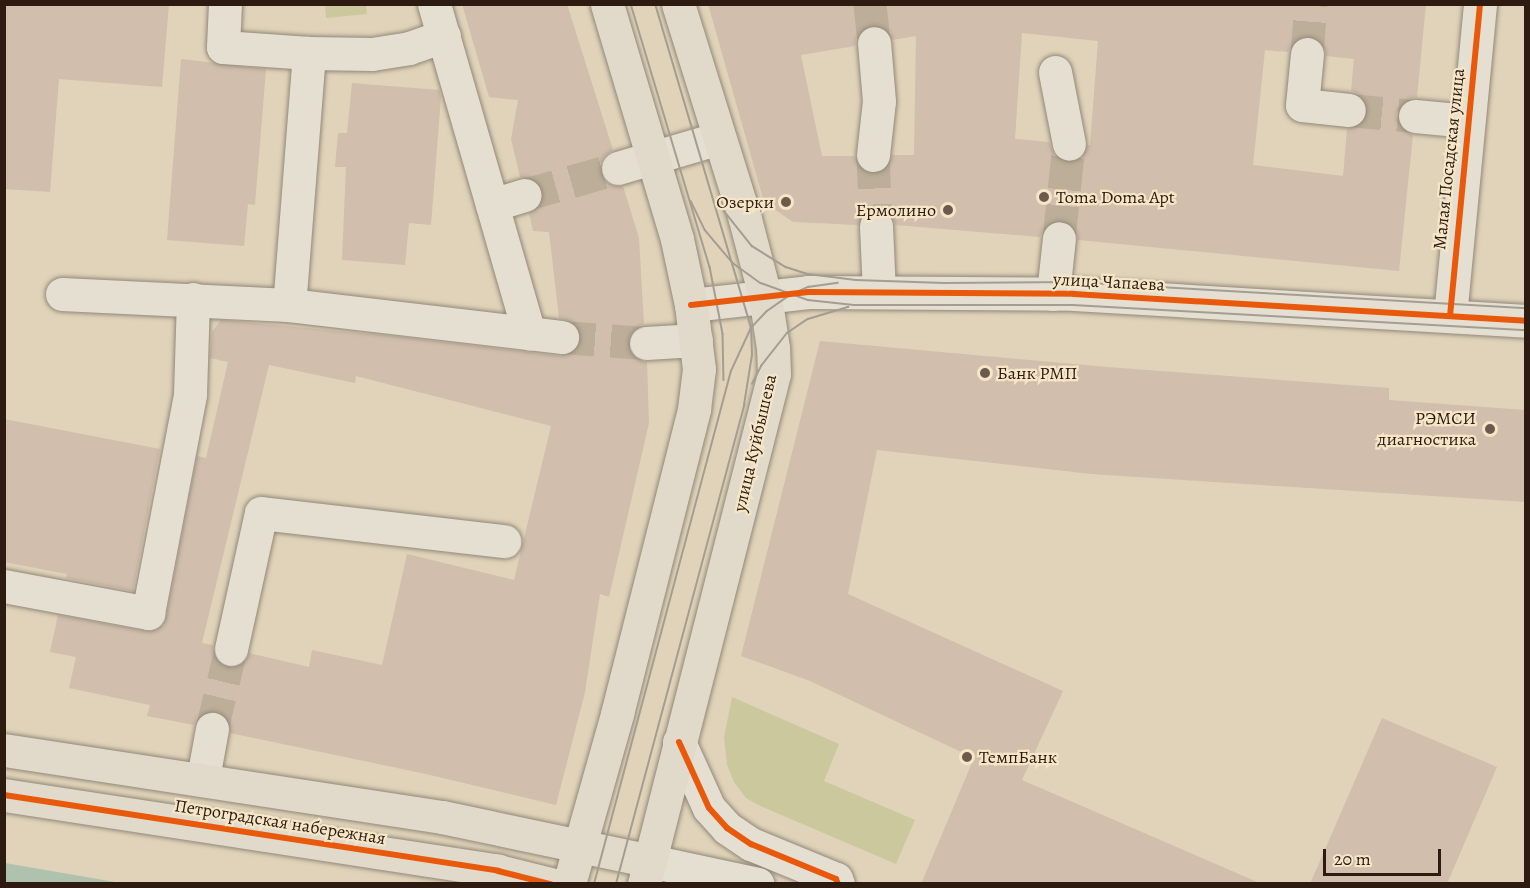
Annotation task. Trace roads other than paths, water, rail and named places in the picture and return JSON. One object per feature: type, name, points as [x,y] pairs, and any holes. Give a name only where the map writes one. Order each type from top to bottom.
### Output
[{"type":"main road","points":[[569,884],[616,714],[694,409],[699,369],[691,305],[677,239],[606,4]]},
{"type":"main road","name":"улица Куйбышева","points":[[647,872],[774,374],[773,348],[765,296],[745,219],[678,4]]},
{"type":"main road","name":"Петроградская набережная","points":[[4,750],[203,778],[442,817],[580,846],[647,872]]},
{"type":"main road","name":"Петроградская набережная","points":[[4,795],[498,871],[550,884]]},
{"type":"street","points":[[225,4],[223,47],[309,53],[372,54],[409,48],[444,36]]},
{"type":"street","points":[[434,4],[529,334]]},
{"type":"street","name":"Малая Посадская улица","points":[[1450,316],[1480,4]]},
{"type":"street","points":[[873,155],[879,101],[874,43]]},
{"type":"street","points":[[289,306],[309,53]]},
{"type":"street","points":[[1307,54],[1302,105],[1349,110]]},
{"type":"street","points":[[1055,72],[1069,144]]},
{"type":"street","points":[[1415,116],[1468,121]]},
{"type":"street","points":[[618,168],[719,138]]},
{"type":"street","points":[[492,205],[524,195]]},
{"type":"street","points":[[876,226],[879,292]]},
{"type":"street","points":[[1053,294],[1059,238]]},
{"type":"street","name":"улица Чапаева","points":[[691,305],[808,292],[1053,294],[1526,321]]},
{"type":"street","points":[[62,294],[193,299],[289,306],[562,337]]},
{"type":"street","points":[[4,586],[148,613],[190,394],[193,299]]},
{"type":"street","points":[[646,343],[696,340]]},
{"type":"street","points":[[231,649],[261,513],[504,541]]},
{"type":"street","points":[[203,778],[212,729]]},
{"type":"street","points":[[680,742],[709,808],[727,828],[751,844],[836,879],[838,884]]},
{"type":"street","name":"Петроградская набережная","points":[[647,872],[758,884]]},
{"type":"tunnel","points":[[870,4],[874,43]]},
{"type":"tunnel","points":[[1307,54],[1311,4]]},
{"type":"tunnel","points":[[1349,110],[1415,116]]},
{"type":"tunnel","points":[[1059,238],[1069,144]]},
{"type":"tunnel","points":[[873,155],[876,226]]},
{"type":"tunnel","points":[[524,195],[618,168]]},
{"type":"tunnel","points":[[562,337],[646,343]]},
{"type":"tunnel","points":[[212,729],[231,649]]},
{"type":"tram line","points":[[631,4],[710,267],[723,334],[724,380]]},
{"type":"tram line","points":[[616,884],[744,405],[752,355],[751,328],[655,4]]},
{"type":"tram line","points":[[691,201],[705,230],[733,263],[761,283],[808,300],[854,305],[1073,305],[1526,330]]},
{"type":"tram line","points":[[721,207],[752,246],[786,267],[808,274],[856,280],[944,283],[1073,282],[1526,308]]},
{"type":"tram line","points":[[594,884],[731,371],[751,328],[767,311],[790,295],[808,287],[838,283]]},
{"type":"tram line","points":[[752,384],[761,366],[787,333],[808,319],[848,307]]},
{"type":"place","name":"Toma Doma Apt","points":[[1044,197]]},
{"type":"place","name":"Озерки","points":[[786,202]]},
{"type":"place","name":"Ермолино","points":[[948,210]]},
{"type":"place","name":"Банк РМП","points":[[985,373]]},
{"type":"place","name":"РЭМСИ диагностика","points":[[1490,429]]},
{"type":"place","name":"ТемпБанк","points":[[967,757]]}]
